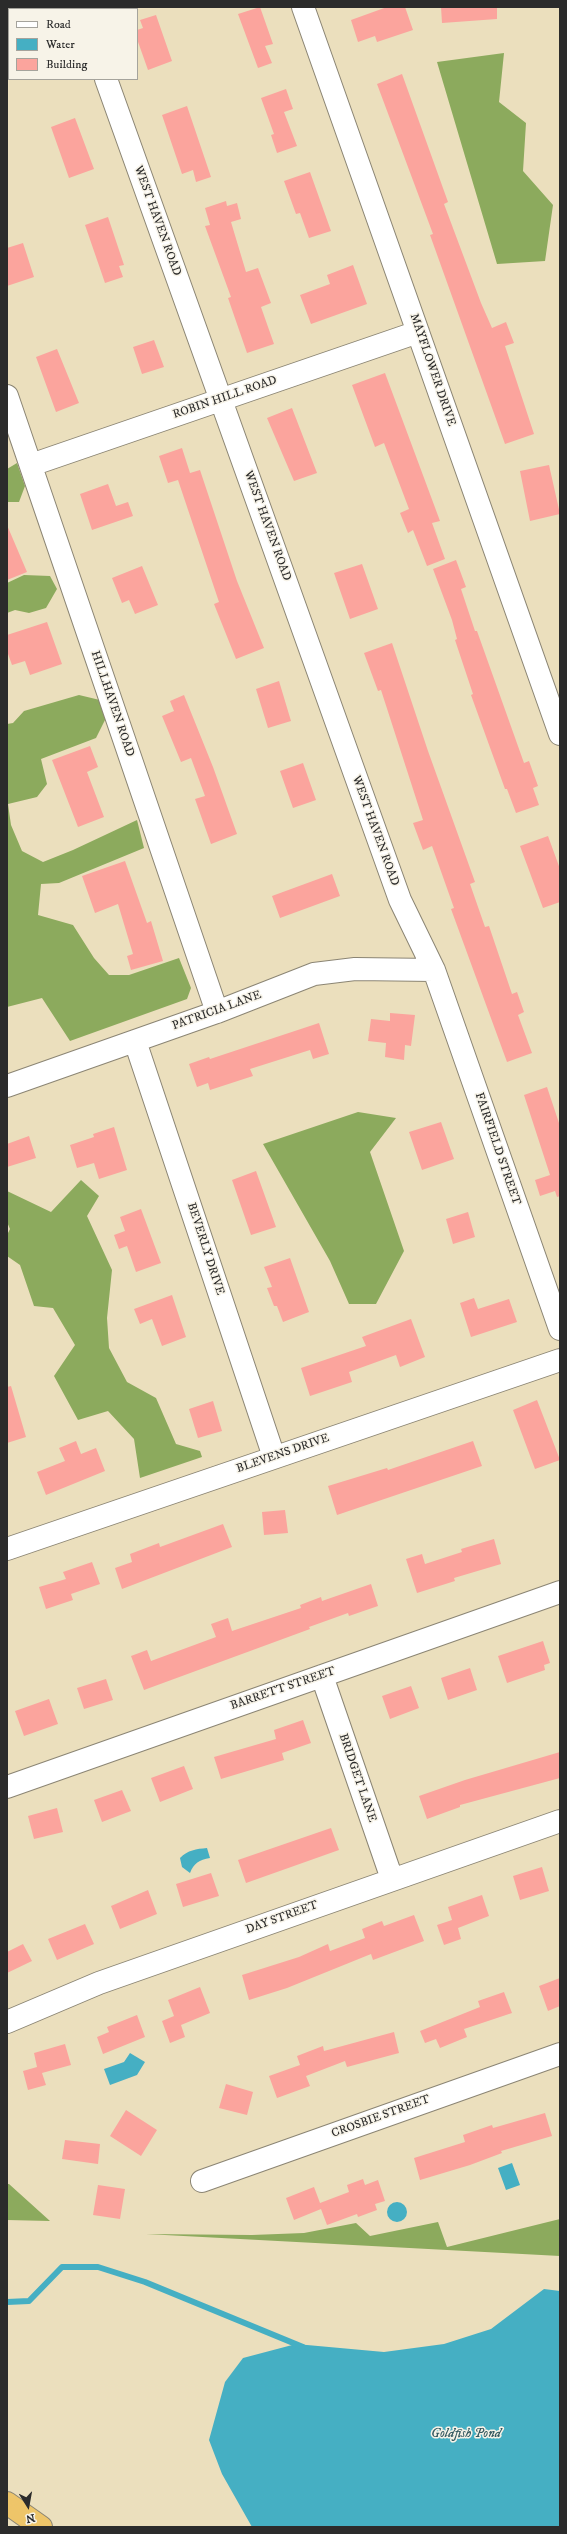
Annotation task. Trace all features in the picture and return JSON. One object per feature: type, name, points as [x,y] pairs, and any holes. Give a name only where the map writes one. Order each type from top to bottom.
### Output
[{"type":"highway","points":[[7,2503],[41,2527]]},
{"type":"street","name":"MAYFLOWER DRIVE","points":[[303,7],[560,734]]},
{"type":"street","name":"WEST HAVEN ROAD","points":[[106,80],[222,399],[400,900],[434,970]]},
{"type":"street","name":"ROBIN HILL ROAD","points":[[31,465],[418,332]]},
{"type":"street","name":"HILLHAVEN ROAD","points":[[7,396],[217,1012]]},
{"type":"street","name":"PATRICIA LANE","points":[[7,1086],[217,1012],[314,974],[355,969],[434,970]]},
{"type":"street","name":"FAIRFIELD STREET","points":[[434,970],[560,1328]]},
{"type":"street","name":"BEVERLY DRIVE","points":[[135,1040],[274,1457]]},
{"type":"street","name":"BLEVENS DRIVE","points":[[7,1548],[560,1360]]},
{"type":"street","name":"BARRETT STREET","points":[[7,1787],[560,1592]]},
{"type":"street","name":"BRIDGET LANE","points":[[322,1676],[392,1880]]},
{"type":"street","name":"DAY STREET","points":[[7,2022],[99,1983],[560,1821]]},
{"type":"street","name":"CROSBIE STREET","points":[[202,2181],[560,2054]]},
{"type":"green space","points":[[504,53],[499,102],[526,123],[523,171],[553,205],[545,261],[497,264],[437,62]]},
{"type":"green space","points":[[17,463],[25,486],[19,502],[7,502],[7,469]]},
{"type":"green space","points":[[24,575],[50,576],[57,589],[46,608],[29,613],[15,610],[7,613],[7,583]]},
{"type":"green space","points":[[79,695],[104,701],[109,712],[96,738],[41,759],[47,784],[37,797],[8,804],[11,825],[22,851],[43,862],[73,850],[137,820],[144,848],[59,883],[41,884],[38,915],[73,925],[94,958],[109,975],[129,975],[179,958],[191,988],[187,999],[70,1041],[42,998],[7,1007],[7,724],[13,723],[24,711]]},
{"type":"green space","points":[[358,1112],[396,1118],[370,1152],[404,1251],[376,1304],[349,1304],[330,1261],[263,1144]]},
{"type":"green space","points":[[81,1180],[99,1196],[87,1216],[112,1270],[107,1318],[109,1348],[127,1382],[156,1398],[176,1444],[200,1451],[202,1457],[140,1478],[134,1439],[108,1411],[78,1420],[54,1376],[75,1345],[53,1308],[34,1306],[20,1265],[7,1256],[7,1235],[10,1229],[7,1222],[7,1191],[51,1212]]},
{"type":"green space","points":[[7,2184],[9,2184],[50,2221],[7,2220]]},
{"type":"green space","points":[[560,2219],[560,2256],[146,2234],[252,2235],[304,2233],[356,2223],[370,2236],[438,2222],[447,2247]]},
{"type":"water","points":[[207,1848],[210,1858],[197,1862],[190,1873],[182,1867],[180,1858],[183,1855],[192,1850]]},
{"type":"water","points":[[130,2053],[145,2062],[137,2075],[110,2085],[104,2069],[124,2062]]},
{"type":"water","points":[[512,2163],[520,2185],[506,2190],[498,2168]]},
{"type":"water","points":[[393,2202],[401,2202],[407,2208],[407,2216],[401,2222],[393,2222],[387,2216],[387,2208]]},
{"type":"water","name":"Goldfish Pond","points":[[544,2289],[560,2291],[560,2527],[252,2527],[222,2474],[209,2440],[225,2382],[243,2358],[296,2344],[384,2352],[444,2344],[491,2329]]},
{"type":"building","points":[[260,7],[273,44],[265,46],[272,63],[258,68],[238,14]]},
{"type":"building","points":[[387,7],[405,7],[413,30],[377,42],[375,36],[358,42],[351,20]]},
{"type":"building","points":[[441,7],[497,7],[497,19],[442,23]]},
{"type":"building","points":[[156,15],[172,61],[148,70],[138,42],[138,30],[143,28],[140,20]]},
{"type":"building","points":[[402,74],[448,202],[444,204],[481,303],[492,328],[506,322],[514,343],[505,346],[534,434],[505,444],[430,235],[433,234],[377,84]]},
{"type":"building","points":[[286,89],[293,109],[284,112],[297,146],[277,153],[271,135],[274,134],[261,98]]},
{"type":"building","points":[[187,106],[211,177],[196,182],[193,170],[182,174],[162,115]]},
{"type":"building","points":[[75,118],[94,169],[69,178],[51,127]]},
{"type":"building","points":[[310,172],[331,231],[309,238],[300,213],[296,214],[284,181]]},
{"type":"building","points":[[226,201],[227,206],[237,203],[241,219],[231,222],[246,272],[258,268],[271,303],[261,307],[274,344],[247,353],[228,298],[231,297],[205,226],[210,225],[205,208]]},
{"type":"building","points":[[108,217],[124,265],[119,266],[123,277],[105,283],[85,225]]},
{"type":"building","points":[[23,243],[34,277],[7,286],[7,248]]},
{"type":"building","points":[[353,265],[367,304],[311,324],[300,295],[330,284],[327,275]]},
{"type":"building","points":[[154,340],[164,367],[142,374],[133,347]]},
{"type":"building","points":[[57,349],[79,403],[56,412],[36,357]]},
{"type":"building","points":[[385,373],[440,521],[432,523],[445,559],[427,566],[413,530],[408,533],[400,513],[409,509],[384,443],[375,447],[352,385]]},
{"type":"building","points":[[292,408],[317,473],[294,481],[267,418]]},
{"type":"building","points":[[182,448],[190,473],[200,470],[237,581],[264,648],[236,659],[214,604],[219,602],[178,480],[168,483],[159,456]]},
{"type":"building","points":[[549,465],[560,514],[530,521],[520,471]]},
{"type":"building","points":[[108,484],[116,506],[128,502],[133,516],[92,530],[80,494]]},
{"type":"building","points":[[7,525],[27,572],[7,580]]},
{"type":"building","points":[[456,560],[466,587],[461,589],[475,631],[477,631],[524,763],[529,761],[538,786],[533,788],[539,805],[516,813],[507,789],[505,789],[471,695],[473,694],[455,640],[457,639],[452,620],[433,569]]},
{"type":"building","points":[[362,564],[378,609],[350,619],[334,573]]},
{"type":"building","points":[[142,566],[158,605],[135,614],[129,600],[122,603],[112,578]]},
{"type":"building","points":[[47,622],[62,664],[30,675],[25,661],[12,665],[7,651],[7,635]]},
{"type":"building","points":[[392,643],[428,751],[475,882],[470,884],[485,927],[489,926],[512,994],[517,992],[524,1012],[518,1015],[532,1053],[507,1062],[451,909],[454,908],[432,846],[423,850],[413,823],[423,820],[381,690],[378,691],[364,653]]},
{"type":"building","points":[[279,681],[291,721],[268,728],[256,689]]},
{"type":"building","points":[[184,695],[213,767],[237,834],[211,844],[195,799],[205,796],[191,758],[181,762],[162,716],[174,711],[170,701]]},
{"type":"building","points":[[90,746],[98,767],[87,772],[104,817],[78,827],[52,760]]},
{"type":"building","points":[[303,763],[316,800],[293,808],[280,771]]},
{"type":"building","points":[[548,836],[560,869],[560,902],[543,908],[520,846]]},
{"type":"building","points":[[125,861],[147,923],[151,921],[163,961],[131,970],[127,956],[133,954],[118,904],[95,913],[82,876]]},
{"type":"building","points":[[332,874],[340,896],[280,918],[272,896]]},
{"type":"building","points":[[390,1013],[415,1015],[411,1046],[405,1045],[404,1060],[385,1057],[386,1043],[368,1041],[371,1019],[390,1021]]},
{"type":"building","points":[[319,1023],[329,1054],[313,1059],[310,1050],[250,1069],[253,1076],[210,1090],[208,1083],[197,1087],[189,1064],[209,1057],[210,1059]]},
{"type":"building","points":[[547,1087],[560,1126],[560,1196],[557,1197],[555,1191],[540,1196],[535,1180],[550,1175],[524,1095]]},
{"type":"building","points":[[441,1122],[454,1159],[422,1170],[409,1132]]},
{"type":"building","points":[[114,1127],[127,1170],[99,1179],[94,1163],[77,1168],[70,1145],[94,1137],[93,1134]]},
{"type":"building","points":[[29,1136],[36,1158],[7,1167],[7,1144]]},
{"type":"building","points":[[256,1171],[276,1227],[251,1235],[232,1180]]},
{"type":"building","points":[[141,1209],[161,1263],[136,1272],[127,1246],[119,1249],[114,1235],[125,1231],[120,1217]]},
{"type":"building","points":[[468,1212],[475,1237],[453,1244],[446,1219]]},
{"type":"building","points":[[290,1258],[309,1312],[283,1322],[277,1306],[274,1306],[267,1288],[272,1287],[264,1267]]},
{"type":"building","points":[[172,1295],[186,1337],[162,1346],[152,1319],[140,1324],[134,1309]]},
{"type":"building","points":[[474,1298],[478,1309],[509,1299],[517,1322],[471,1337],[460,1303]]},
{"type":"building","points":[[411,1319],[425,1357],[400,1367],[396,1355],[349,1372],[352,1382],[310,1396],[301,1368],[366,1346],[362,1337]]},
{"type":"building","points":[[11,1386],[26,1437],[7,1443],[7,1387]]},
{"type":"building","points":[[537,1400],[560,1460],[535,1469],[513,1410]]},
{"type":"building","points":[[213,1401],[222,1431],[198,1438],[189,1409]]},
{"type":"building","points":[[76,1441],[81,1454],[96,1448],[105,1471],[46,1495],[37,1472],[65,1461],[59,1448]]},
{"type":"building","points":[[473,1441],[482,1466],[337,1515],[328,1486],[387,1468],[388,1470]]},
{"type":"building","points":[[285,1510],[288,1533],[264,1535],[262,1512]]},
{"type":"building","points":[[223,1524],[232,1547],[122,1589],[115,1568],[132,1562],[130,1554],[159,1543],[160,1547]]},
{"type":"building","points":[[494,1539],[501,1564],[454,1578],[455,1581],[417,1593],[406,1559],[422,1554],[425,1564],[462,1552],[461,1549]]},
{"type":"building","points":[[92,1562],[100,1584],[71,1594],[73,1600],[46,1609],[39,1587],[66,1579],[63,1572]]},
{"type":"building","points":[[371,1584],[378,1606],[349,1616],[348,1613],[309,1627],[310,1629],[144,1690],[131,1656],[147,1650],[151,1661],[216,1637],[211,1624],[228,1618],[232,1631],[301,1608],[300,1605],[321,1597],[322,1601]]},
{"type":"building","points":[[543,1641],[550,1663],[544,1665],[545,1670],[507,1683],[498,1656]]},
{"type":"building","points":[[470,1668],[477,1690],[448,1700],[441,1678]]},
{"type":"building","points":[[106,1679],[113,1700],[84,1709],[77,1688]]},
{"type":"building","points":[[411,1686],[419,1708],[390,1719],[382,1696]]},
{"type":"building","points":[[49,1699],[58,1724],[24,1736],[15,1711]]},
{"type":"building","points":[[303,1720],[311,1743],[282,1753],[284,1760],[221,1779],[214,1757],[276,1739],[274,1730]]},
{"type":"building","points":[[560,1752],[560,1778],[460,1805],[460,1807],[427,1819],[419,1796],[465,1780]]},
{"type":"building","points":[[184,1766],[193,1789],[160,1802],[151,1778]]},
{"type":"building","points":[[122,1790],[131,1811],[102,1822],[94,1800]]},
{"type":"building","points":[[57,1808],[63,1832],[34,1839],[28,1816]]},
{"type":"building","points":[[331,1828],[339,1850],[246,1883],[238,1860]]},
{"type":"building","points":[[542,1867],[549,1891],[520,1900],[513,1876]]},
{"type":"building","points":[[211,1873],[219,1896],[183,1907],[176,1884]]},
{"type":"building","points":[[148,1890],[157,1914],[120,1929],[111,1906]]},
{"type":"building","points":[[482,1895],[489,1916],[458,1928],[461,1939],[444,1945],[437,1925],[452,1920],[448,1907]]},
{"type":"building","points":[[414,1915],[424,1941],[373,1960],[371,1954],[287,1988],[249,2000],[242,1975],[299,1957],[328,1944],[330,1951],[365,1938],[362,1929],[382,1921],[384,1926]]},
{"type":"building","points":[[85,1924],[94,1944],[57,1960],[48,1939]]},
{"type":"building","points":[[23,1944],[32,1961],[7,1973],[7,1952]]},
{"type":"building","points":[[560,1978],[560,2006],[548,2011],[539,1986]]},
{"type":"building","points":[[200,1987],[210,2013],[181,2025],[185,2037],[170,2043],[162,2021],[174,2016],[168,2000]]},
{"type":"building","points":[[504,1992],[512,2013],[464,2029],[467,2037],[440,2048],[436,2039],[425,2043],[420,2031],[480,2007],[478,2001]]},
{"type":"building","points":[[137,2015],[145,2037],[103,2054],[97,2037],[109,2032],[107,2027]]},
{"type":"building","points":[[394,2032],[399,2053],[347,2067],[345,2061],[306,2076],[310,2086],[277,2098],[269,2076],[300,2065],[297,2056],[323,2046],[324,2051]]},
{"type":"building","points":[[65,2044],[71,2065],[42,2073],[46,2085],[28,2090],[23,2071],[37,2067],[34,2053]]},
{"type":"building","points":[[226,2084],[253,2092],[247,2115],[219,2108]]},
{"type":"building","points":[[126,2110],[157,2130],[141,2156],[110,2136]]},
{"type":"building","points":[[545,2113],[552,2136],[501,2151],[502,2153],[470,2165],[420,2180],[414,2158],[465,2142],[463,2135],[492,2125],[493,2128]]},
{"type":"building","points":[[65,2140],[100,2144],[98,2164],[62,2159]]},
{"type":"building","points":[[363,2179],[365,2185],[378,2180],[385,2201],[375,2204],[377,2210],[358,2217],[357,2214],[327,2225],[321,2209],[294,2220],[286,2198],[314,2187],[320,2203],[349,2192],[347,2185]]},
{"type":"building","points":[[98,2185],[125,2189],[120,2219],[93,2215]]},
{"type":"waterway","points":[[7,2302],[29,2301],[62,2267],[98,2267],[145,2282],[303,2347]]}]
